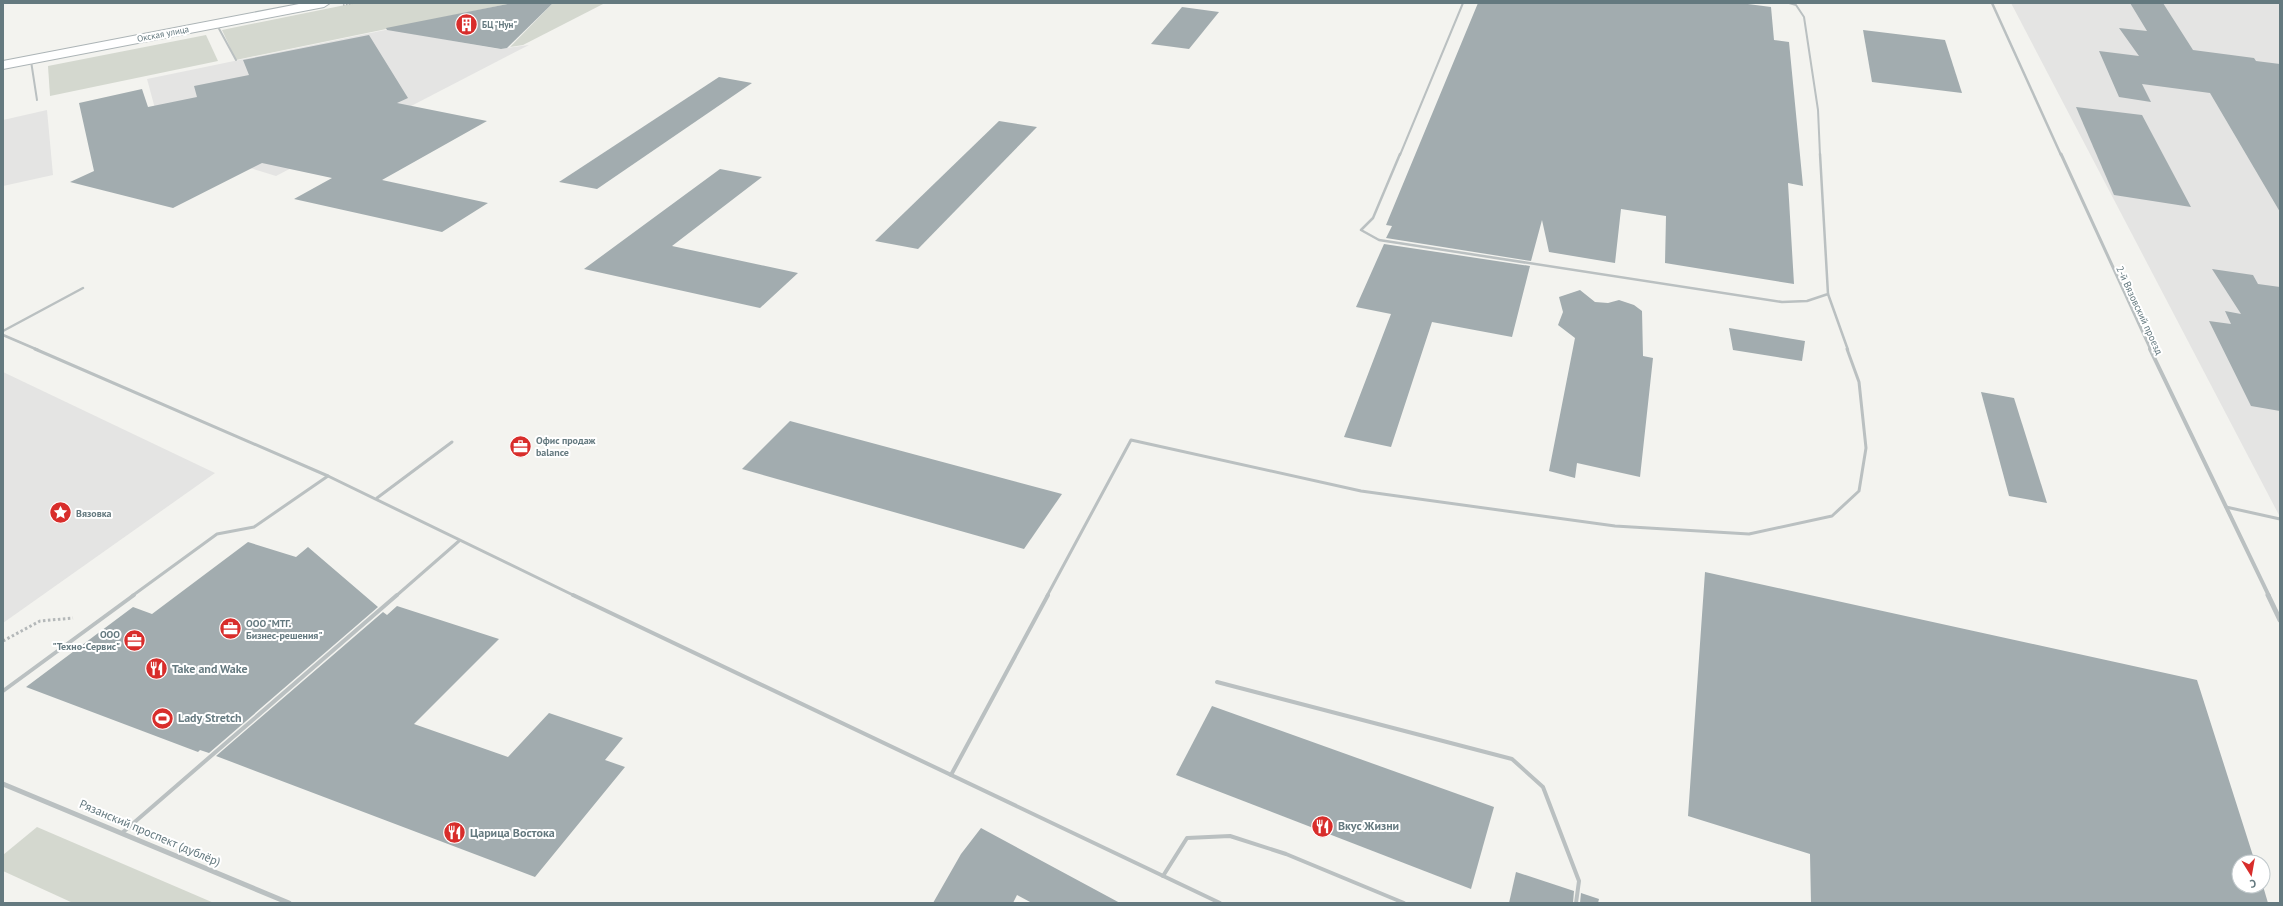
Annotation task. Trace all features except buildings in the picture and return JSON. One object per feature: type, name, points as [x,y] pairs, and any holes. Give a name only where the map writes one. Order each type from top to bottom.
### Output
[{"type":"main road","name":"Окская улица","points":[[3,65],[324,3]]},
{"type":"street","name":"2-й Вязовский проезд","points":[[1992,3],[2130,307],[2280,620]]},
{"type":"street","name":"Рязанский проспект (дублёр)","points":[[3,784],[290,903]]},
{"type":"lane","points":[[1463,3],[1435,73],[1373,218],[1361,230],[1379,240],[1782,302],[1807,301],[1828,294]]},
{"type":"lane","points":[[951,775],[1131,440],[1361,491],[1615,526],[1749,534],[1832,516],[1859,491],[1866,448],[1859,382],[1828,294],[1818,110],[1804,17],[1796,5],[1789,3]]},
{"type":"lane","points":[[216,24],[236,60]]},
{"type":"lane","points":[[31,59],[37,100]]},
{"type":"lane","points":[[3,330],[83,288]]},
{"type":"lane","points":[[3,335],[377,498],[459,541],[1220,903]]},
{"type":"lane","points":[[377,498],[452,442]]},
{"type":"lane","points":[[3,691],[103,616],[217,534],[254,527],[328,476]]},
{"type":"lane","points":[[2225,506],[2280,519]]},
{"type":"lane","points":[[122,833],[459,541]]},
{"type":"lane","points":[[1218,682],[1512,759],[1543,787],[1579,881],[1576,903]]},
{"type":"lane","points":[[1163,876],[1187,838],[1230,836],[1286,854],[1404,903]]},
{"type":"path","points":[[3,641],[40,621],[103,616]]},
{"type":"shaded area","points":[[355,3],[512,3],[236,60],[222,30]]},
{"type":"shaded area","points":[[553,3],[605,3],[523,45],[510,47]]},
{"type":"shaded area","points":[[2011,3],[2280,3],[2280,517]]},
{"type":"shaded area","points":[[395,28],[397,31],[499,49],[529,45],[276,176],[165,142],[163,138],[147,79]]},
{"type":"shaded area","points":[[206,35],[218,61],[50,96],[48,66]]},
{"type":"shaded area","points":[[47,110],[53,175],[3,186],[3,120]]},
{"type":"shaded area","points":[[3,372],[215,473],[3,623]]},
{"type":"shaded area","points":[[37,827],[214,903],[73,903],[3,871],[3,855]]},
{"type":"place","name":"БЦ \"Нун\"","points":[[466,25]]},
{"type":"place","name":"Офис продаж balance","points":[[520,446]]},
{"type":"place","name":"Вязовка","points":[[61,513]]},
{"type":"place","name":"ООО \"МТГ. Бизнес-решения\"","points":[[230,629]]},
{"type":"place","name":"ООО \"Техно-Сервис\"","points":[[135,640]]},
{"type":"place","name":"Take and Wake","points":[[157,669]]},
{"type":"place","name":"Lady Stretch","points":[[163,718]]},
{"type":"place","name":"Вкус Жизни","points":[[1323,826]]},
{"type":"place","name":"Царица Востока","points":[[455,833]]}]
